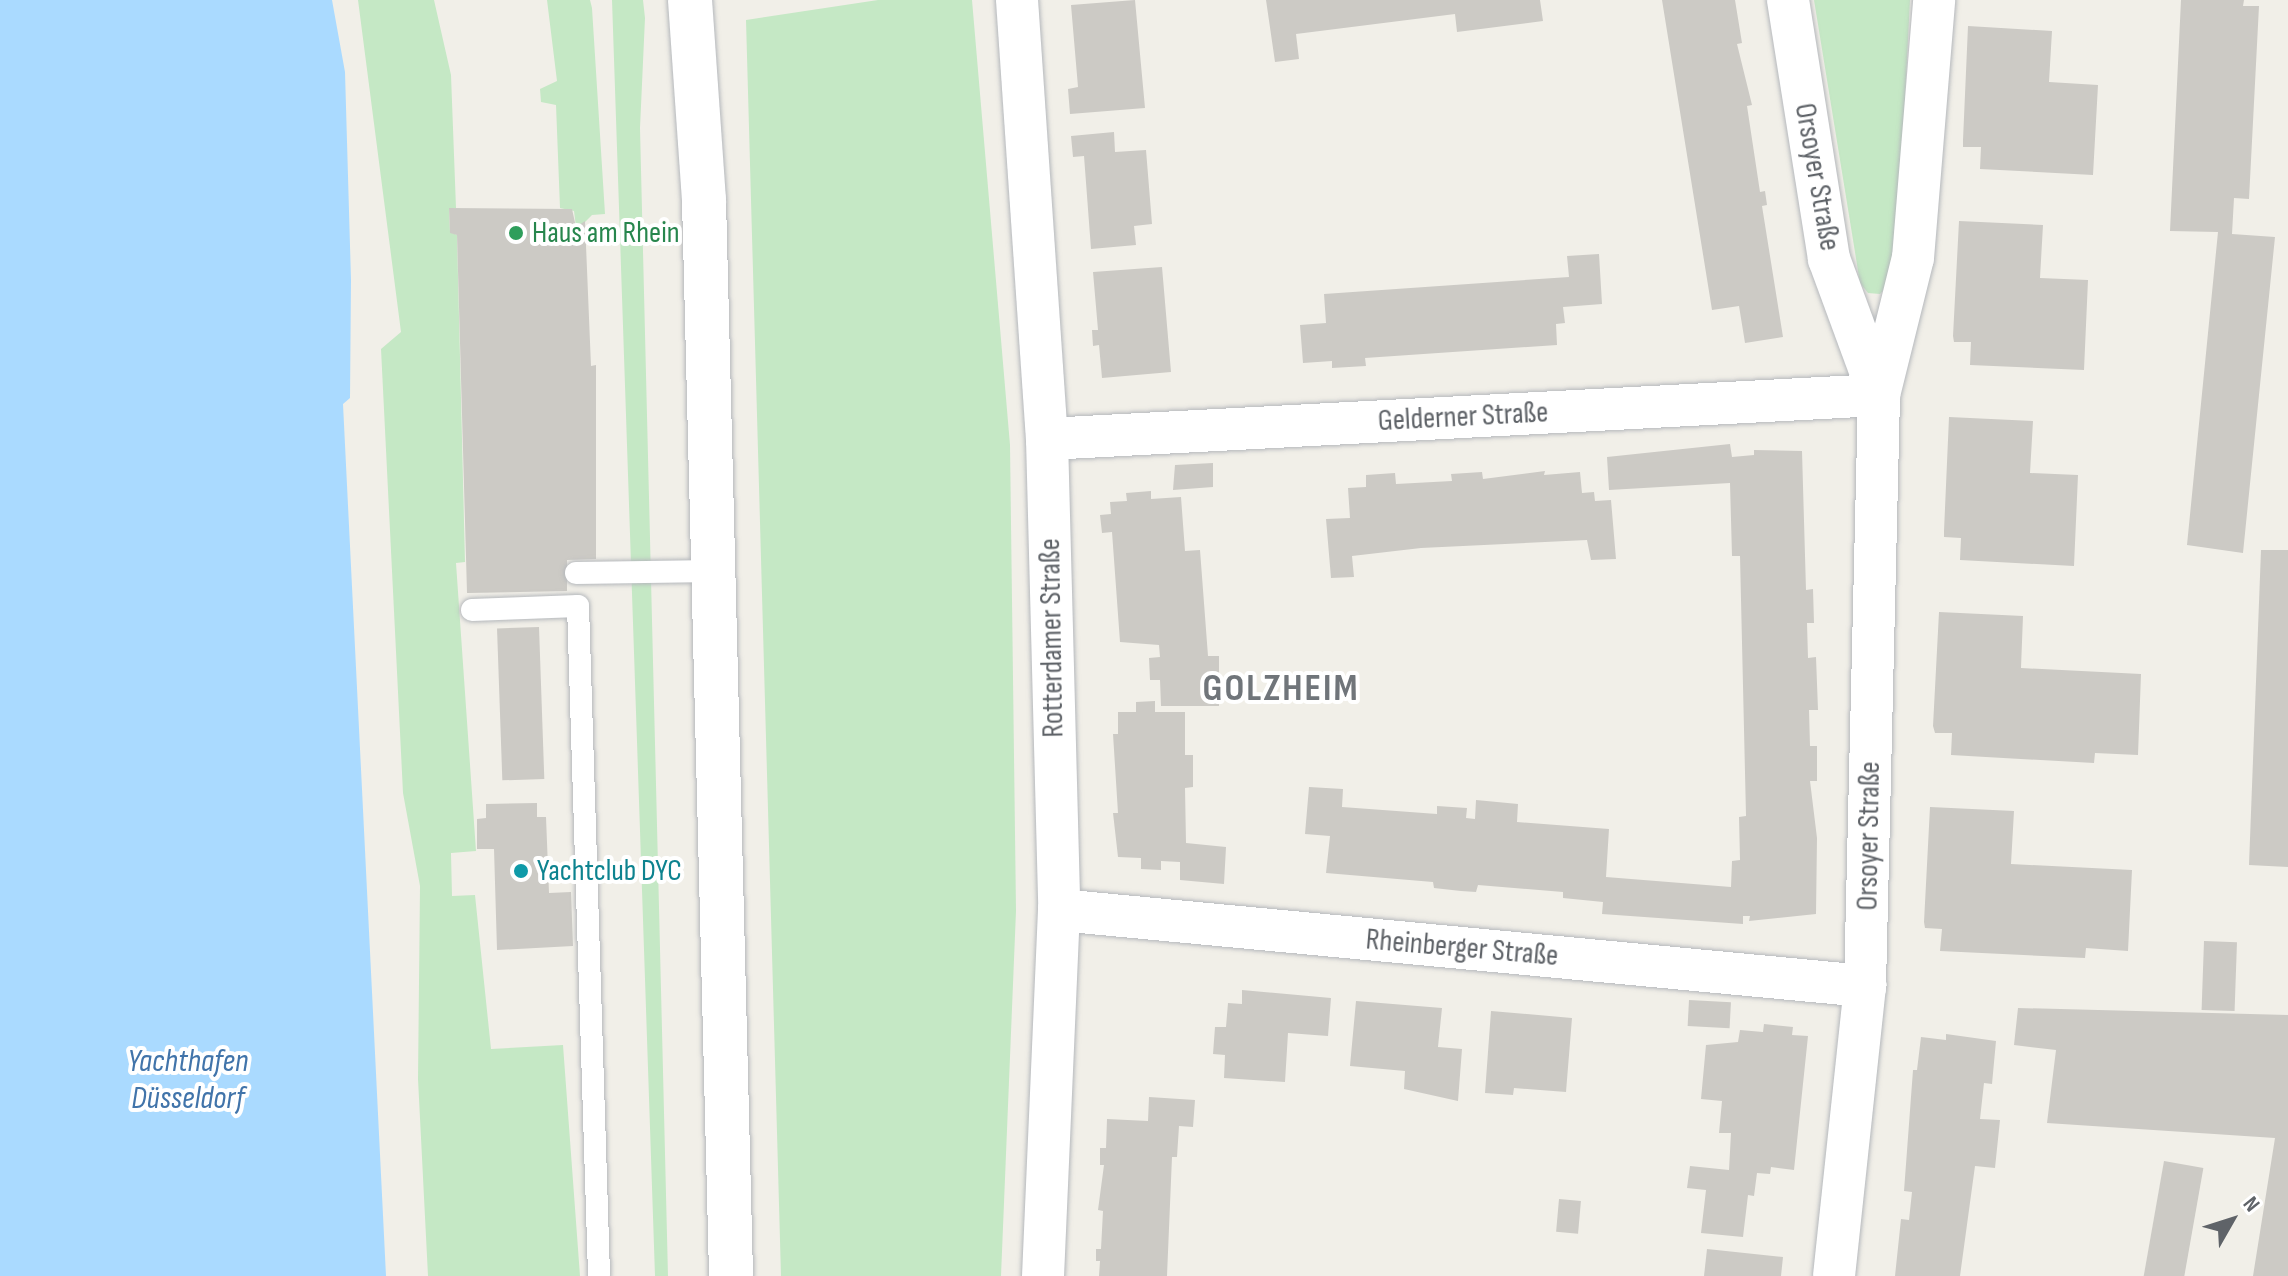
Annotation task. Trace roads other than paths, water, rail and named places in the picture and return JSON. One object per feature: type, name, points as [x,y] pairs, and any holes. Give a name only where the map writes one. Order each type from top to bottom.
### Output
[{"type":"street","points":[[690,0],[701,125],[731,1276]]},
{"type":"street","name":"Rotterdamer Straße","points":[[1017,0],[1047,439],[1059,910],[1043,1276]]},
{"type":"street","name":"Orsoyer Straße","points":[[1788,0],[1829,259],[1879,395]]},
{"type":"street","name":"Orsoyer Straße","points":[[1834,1276],[1865,986],[1879,395],[1913,258],[1934,0]]},
{"type":"street","name":"Gelderner Straße","points":[[1047,439],[1879,395]]},
{"type":"street","name":"Rheinberger Straße","points":[[1059,910],[1865,986]]},
{"type":"lane","points":[[576,573],[715,571]]},
{"type":"lane","points":[[472,610],[578,606],[599,1276]]},
{"type":"water","name":"Yachthafen Düsseldorf","points":[[0,0],[332,0],[345,72],[351,280],[350,398],[343,404],[386,1276],[0,1276]]},
{"type":"place","name":"Haus am Rhein","points":[[516,233]]},
{"type":"place","name":"Yachtclub DYC","points":[[521,871]]},
{"type":"district","name":"GOLZHEIM","points":[[1281,689]]}]
